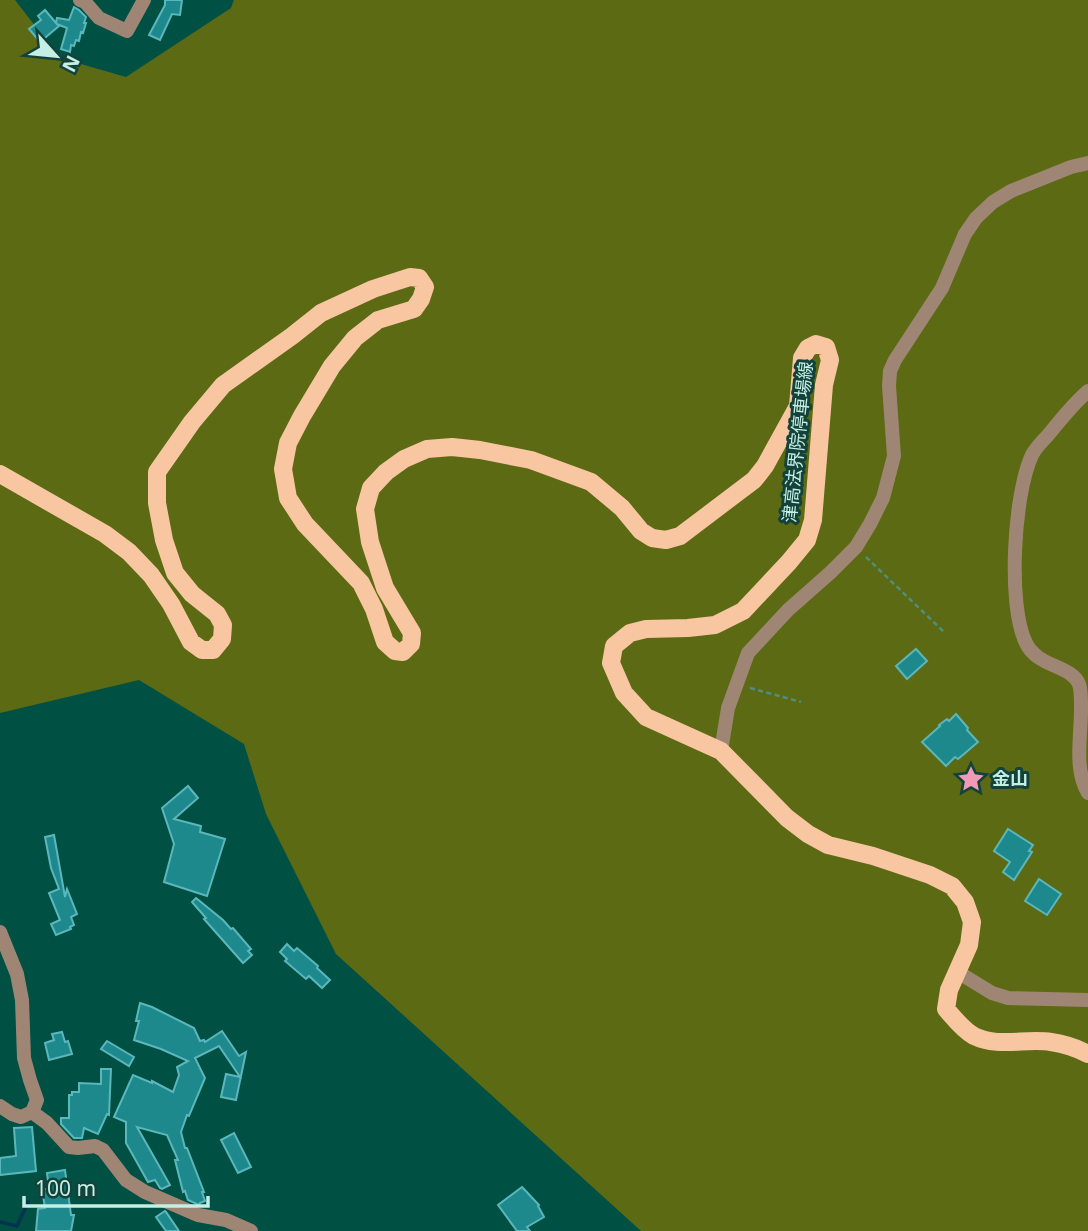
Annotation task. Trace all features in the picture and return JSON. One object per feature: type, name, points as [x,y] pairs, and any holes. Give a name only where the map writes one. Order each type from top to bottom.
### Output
[{"type":"main road","name":"津高法界院停車場線","points":[[0,474],[105,534],[129,552],[151,575],[171,604],[191,642],[202,650],[213,650],[222,639],[223,625],[217,614],[192,594],[175,573],[164,540],[157,503],[157,472],[185,431],[223,385],[321,313],[373,289],[410,276],[419,278],[425,287],[414,309],[378,320],[355,338],[332,366],[288,443],[283,469],[288,498],[305,524],[361,583],[374,609],[385,642],[395,651],[403,652],[411,644],[412,633],[385,588],[370,542],[365,509],[371,488],[386,472],[404,459],[427,449],[452,447],[531,460],[592,482],[622,508],[641,531],[652,538],[666,540],[680,537],[754,480],[765,466],[798,406],[802,358],[808,348],[816,344],[826,347],[830,359],[824,385],[813,520],[807,540],[743,611],[715,625],[630,632],[614,646],[611,663],[624,693],[646,717],[721,751],[787,818],[808,834],[828,845],[873,856],[930,875],[952,886],[965,902],[972,922],[969,945],[949,990],[946,1009],[974,1036],[1000,1042],[1050,1042],[1088,1054]]},
{"type":"street","points":[[80,0],[99,18],[127,31],[144,0]]},
{"type":"street","points":[[721,751],[728,708],[748,653],[788,610],[856,547],[883,498],[894,456],[890,371],[942,289],[965,234],[976,218],[993,202],[1011,191],[1088,163]]},
{"type":"street","points":[[1088,391],[1034,452],[1024,476],[1017,520],[1015,577],[1019,623],[1025,642],[1032,653],[1042,661],[1073,675],[1079,683],[1079,770],[1088,793]]},
{"type":"street","points":[[0,932],[17,974],[22,1000],[24,1058],[37,1100],[32,1112],[21,1118],[0,1107]]},
{"type":"street","points":[[956,971],[992,993],[1008,998],[1088,1000]]},
{"type":"street","points":[[32,1112],[47,1123],[69,1147],[95,1146],[103,1150],[126,1180],[145,1192],[198,1215],[226,1220],[251,1231]]},
{"type":"path","points":[[856,547],[944,632]]},
{"type":"path","points":[[737,684],[801,702]]},
{"type":"green space","points":[[0,0],[15,0],[60,58],[126,77],[231,8],[234,0],[1088,0],[1088,1231],[641,1231],[336,954],[266,814],[244,744],[139,680],[0,713]]},
{"type":"building","points":[[165,0],[182,0],[180,15],[172,14],[160,40],[149,35]]},
{"type":"building","points":[[74,7],[86,17],[86,23],[79,41],[76,40],[74,46],[71,45],[70,52],[61,49],[67,28],[57,24],[59,26],[40,42],[29,29],[41,20],[38,16],[45,10],[56,23],[57,18],[69,20]]},
{"type":"building","points":[[916,649],[927,661],[907,679],[896,666]]},
{"type":"building","points":[[956,714],[978,742],[946,766],[922,742],[939,725]]},
{"type":"building","points":[[188,786],[198,798],[174,819],[201,826],[200,832],[225,839],[207,896],[164,882],[174,844],[162,808]]},
{"type":"building","points":[[1008,829],[1033,845],[1029,851],[1032,852],[1014,880],[1003,872],[1010,862],[994,851]]},
{"type":"building","points":[[54,835],[65,897],[67,889],[77,914],[71,917],[74,925],[71,929],[56,935],[51,924],[60,920],[49,893],[59,889],[51,868],[45,837]]},
{"type":"building","points":[[1039,879],[1061,894],[1047,915],[1025,901]]},
{"type":"building","points":[[196,898],[233,928],[251,949],[248,951],[252,955],[243,963],[204,919],[206,918],[192,902]]},
{"type":"building","points":[[287,944],[294,951],[297,948],[330,980],[322,988],[309,976],[306,979],[285,961],[287,959],[280,952]]},
{"type":"building","points":[[140,1003],[194,1028],[200,1041],[205,1042],[222,1031],[239,1056],[246,1052],[236,1100],[221,1097],[226,1074],[240,1077],[219,1046],[195,1058],[205,1078],[181,1132],[204,1192],[205,1201],[199,1205],[188,1200],[185,1191],[183,1192],[175,1160],[178,1160],[167,1135],[137,1127],[170,1185],[162,1189],[155,1180],[148,1182],[126,1143],[126,1122],[114,1117],[133,1075],[173,1092],[179,1075],[177,1067],[188,1061],[134,1040]]},
{"type":"building","points":[[62,1032],[72,1054],[49,1060],[45,1043],[54,1040],[52,1034]]},
{"type":"building","points":[[107,1041],[134,1057],[129,1066],[101,1049]]},
{"type":"building","points":[[101,1069],[111,1069],[109,1115],[107,1114],[98,1134],[84,1128],[82,1138],[74,1138],[61,1124],[61,1118],[69,1118],[69,1095],[79,1092],[79,1083],[101,1084]]},
{"type":"building","points":[[32,1127],[36,1171],[0,1175],[0,1158],[16,1156],[14,1128]]},
{"type":"building","points":[[234,1133],[251,1167],[238,1173],[221,1140]]},
{"type":"building","points":[[65,1170],[71,1215],[74,1215],[71,1231],[36,1231],[38,1209],[45,1208],[42,1189],[49,1189],[47,1173]]},
{"type":"building","points":[[522,1187],[539,1205],[544,1217],[527,1227],[530,1231],[517,1231],[498,1205]]},
{"type":"building","points":[[165,1211],[179,1231],[166,1231],[156,1217]]},
{"type":"waterway","points":[[0,1222],[17,1226],[28,1202]]},
{"type":"place","name":"金山","points":[[971,779]]}]
